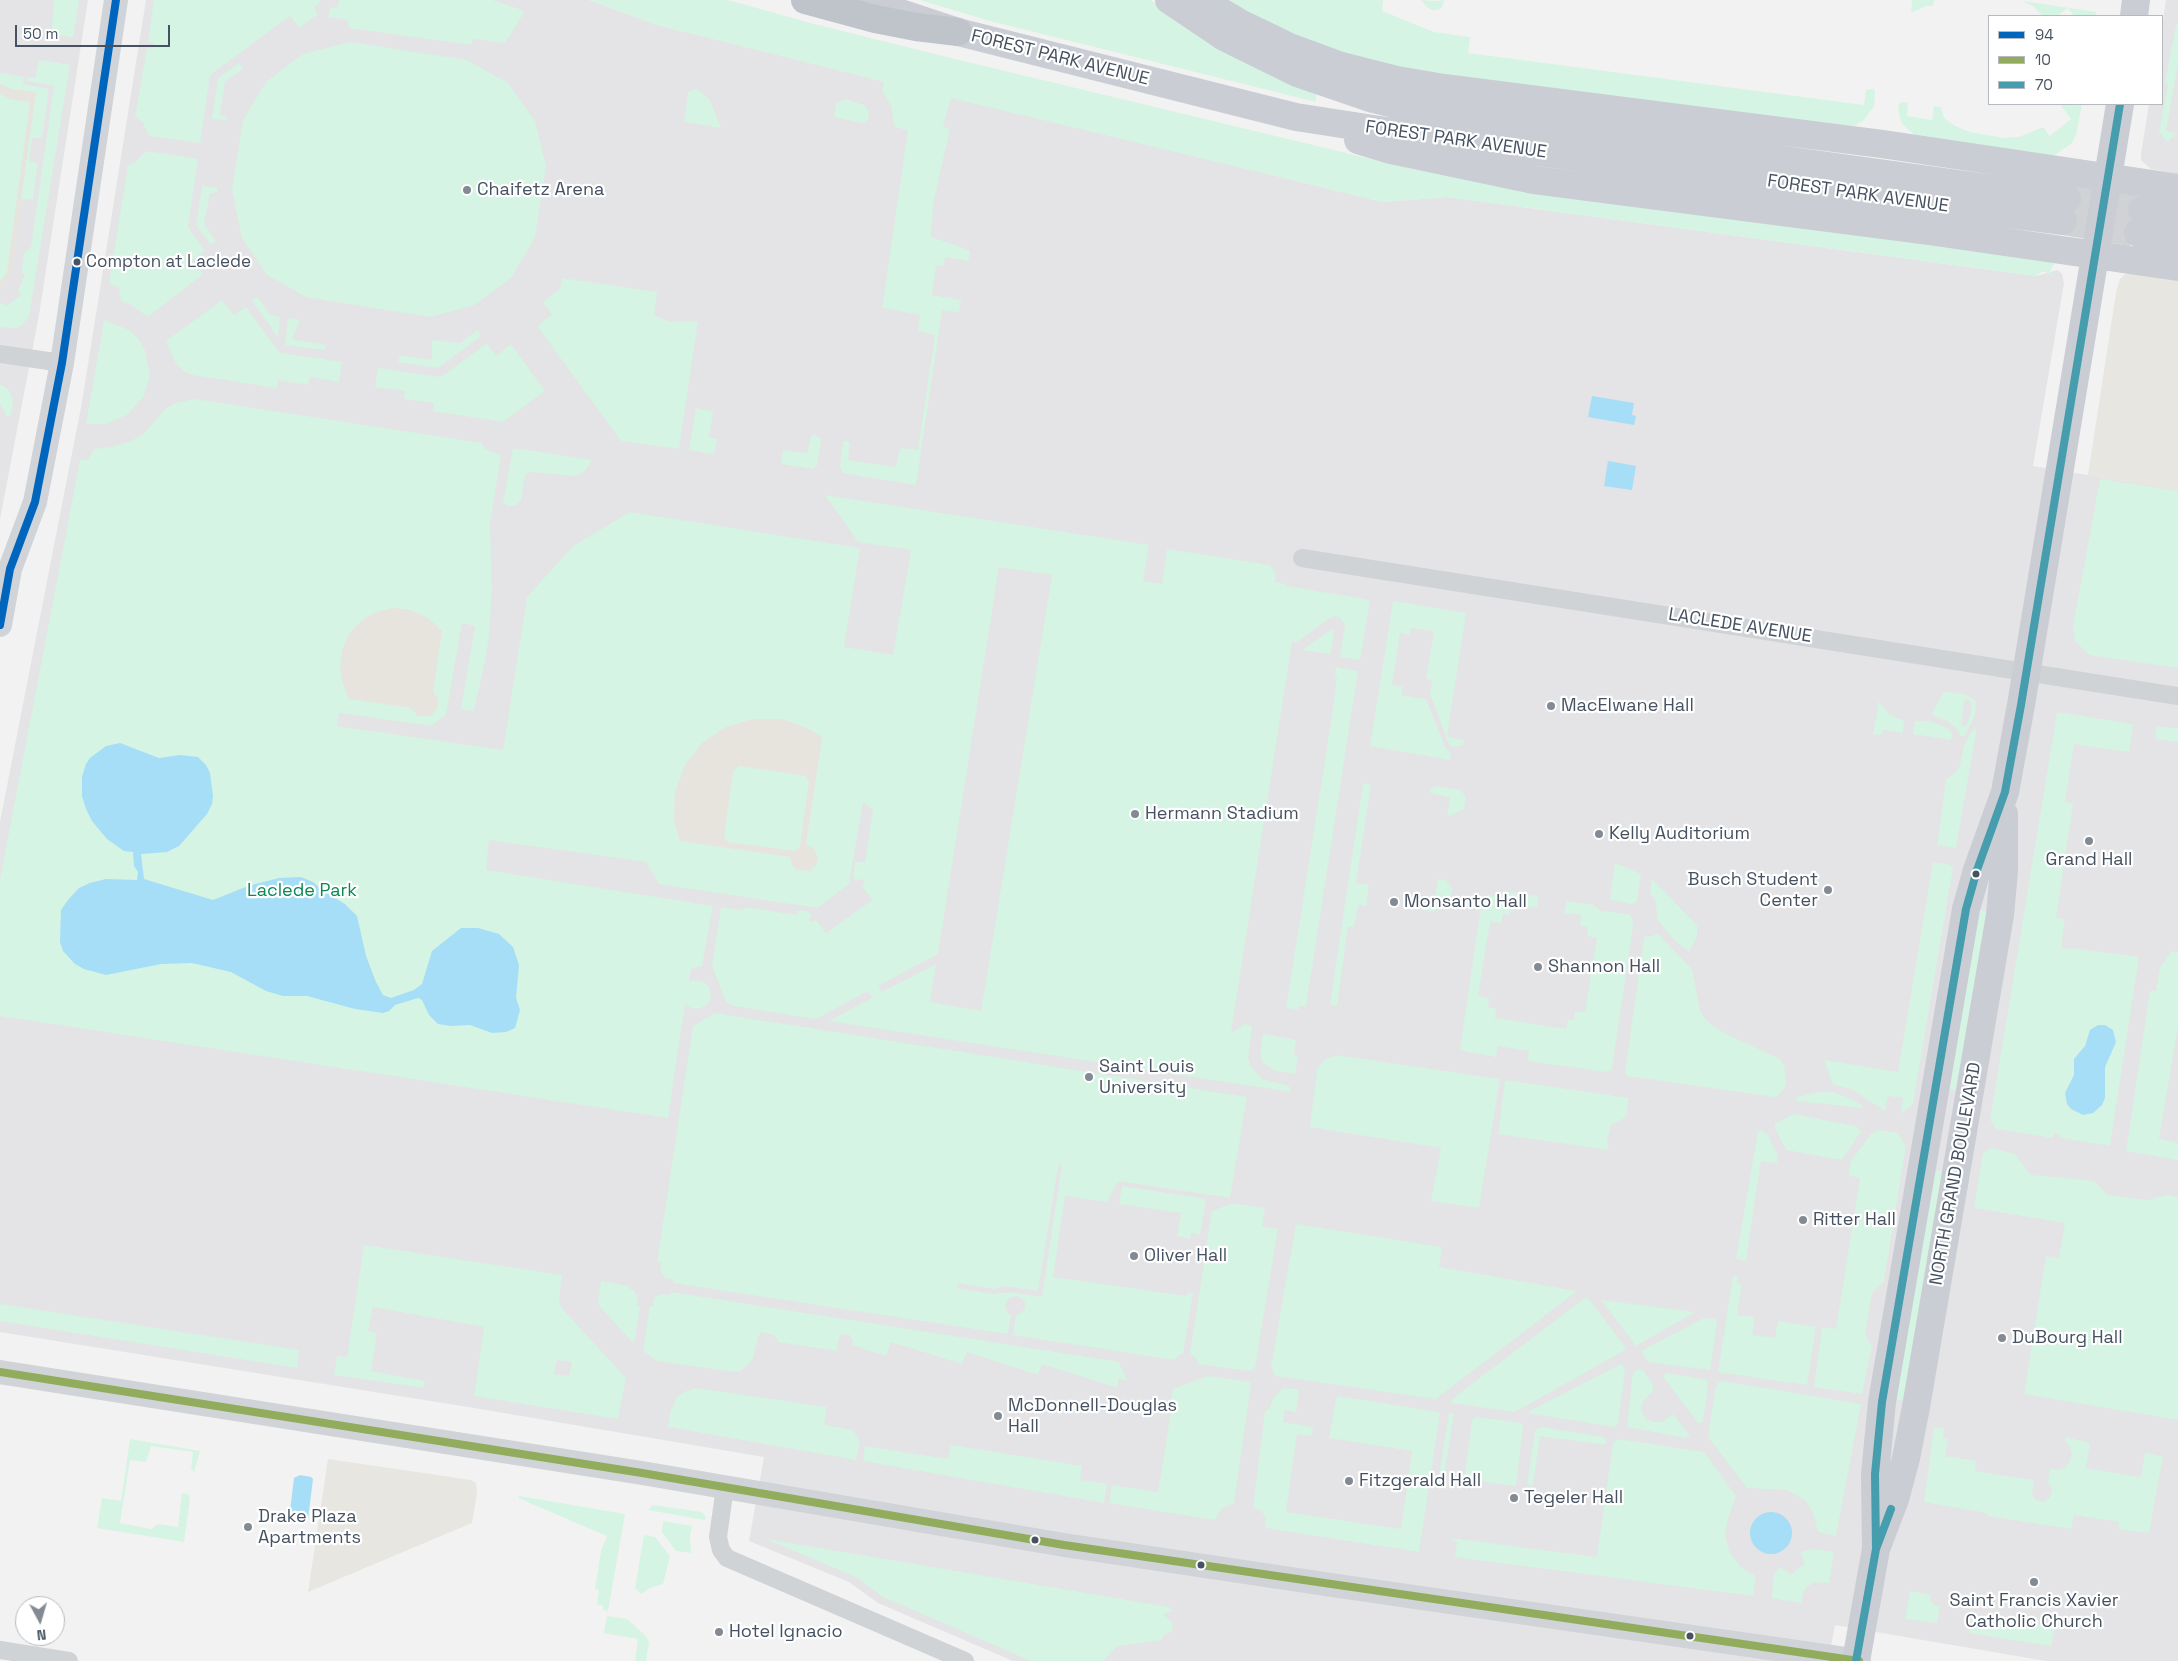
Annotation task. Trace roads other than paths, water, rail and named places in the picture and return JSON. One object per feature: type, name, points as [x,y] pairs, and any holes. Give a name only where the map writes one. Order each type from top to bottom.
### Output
[{"type":"highway","points":[[805,0],[875,19],[916,27],[958,32]]},
{"type":"main road","points":[[0,625],[10,569],[34,502],[62,363],[116,0]]},
{"type":"main road","name":"FOREST PARK AVENUE","points":[[861,0],[958,32],[1296,117],[1424,136],[2065,210],[1410,108],[1373,99],[1296,73],[1224,37],[1169,0]]},
{"type":"main road","points":[[1201,0],[1240,23],[1292,48],[1338,64],[1397,80],[1444,88],[1882,144],[2108,185],[2178,188]]},
{"type":"main road","points":[[2134,15],[2136,0]]},
{"type":"main road","name":"NORTH GRAND BOULEVARD","points":[[1857,1661],[1876,1549],[1875,1474],[1877,1440],[1884,1392],[1966,909],[1976,870],[2005,792],[2028,671],[2120,105]]},
{"type":"main road","points":[[1296,117],[1342,136],[1391,150],[1534,180],[1930,231],[2097,247],[2178,267]]},
{"type":"main road","points":[[2178,215],[2140,221],[2178,239]]},
{"type":"main road","points":[[0,1372],[725,1487],[1084,1548],[1857,1661]]},
{"type":"street","points":[[0,354],[62,363]]},
{"type":"street","name":"LACLEDE AVENUE","points":[[1302,558],[2178,696]]},
{"type":"street","points":[[725,1487],[718,1537],[721,1550],[727,1558],[965,1661]]},
{"type":"street","points":[[0,1650],[69,1661]]},
{"type":"water","points":[[1592,396],[1634,403],[1632,415],[1636,416],[1634,425],[1588,417]]},
{"type":"water","points":[[1608,461],[1636,466],[1632,490],[1604,486]]},
{"type":"water","points":[[120,743],[159,758],[180,755],[198,757],[206,765],[210,773],[213,796],[212,804],[207,814],[179,846],[167,852],[141,854],[144,879],[213,900],[248,886],[279,878],[301,877],[313,882],[323,891],[345,904],[357,916],[366,956],[376,982],[383,995],[391,998],[414,990],[422,984],[432,951],[461,928],[478,928],[499,934],[513,947],[519,965],[516,998],[520,1010],[515,1028],[506,1032],[492,1033],[470,1025],[451,1026],[438,1024],[429,1015],[422,1000],[418,998],[395,1005],[389,1011],[383,1013],[355,1009],[307,996],[283,996],[266,991],[231,972],[192,963],[161,964],[106,975],[84,969],[75,964],[63,951],[60,942],[61,910],[68,900],[79,888],[90,883],[106,879],[137,880],[138,872],[134,866],[133,852],[124,851],[107,839],[92,821],[82,796],[82,777],[90,758],[106,746]]},
{"type":"water","points":[[2098,1025],[2105,1025],[2113,1030],[2116,1042],[2105,1067],[2105,1098],[2102,1105],[2093,1113],[2083,1115],[2071,1109],[2067,1104],[2065,1093],[2074,1075],[2074,1059],[2085,1046],[2090,1030]]},
{"type":"water","points":[[300,1475],[313,1479],[308,1519],[300,1518],[300,1515],[290,1511],[294,1478]]},
{"type":"water","points":[[1775,1512],[1783,1515],[1789,1521],[1792,1533],[1789,1545],[1783,1551],[1767,1554],[1759,1551],[1753,1545],[1750,1529],[1753,1521],[1759,1515]]},
{"type":"tunnel","points":[[2067,199],[2142,210]]},
{"type":"tunnel","points":[[2063,221],[2138,233]]},
{"type":"place","name":"Chaifetz Arena","points":[[467,190]]},
{"type":"place","name":"Compton at Laclede","points":[[77,262]]},
{"type":"place","name":"MacElwane Hall","points":[[1551,706]]},
{"type":"place","name":"Hermann Stadium","points":[[1135,814]]},
{"type":"place","name":"Kelly Auditorium","points":[[1599,834]]},
{"type":"place","name":"Grand Hall","points":[[2089,841]]},
{"type":"place","name":"Busch Student Center","points":[[1828,890]]},
{"type":"place","name":"Monsanto Hall","points":[[1394,902]]},
{"type":"place","name":"Shannon Hall","points":[[1538,967]]},
{"type":"place","name":"Saint Louis University","points":[[1089,1077]]},
{"type":"place","name":"Ritter Hall","points":[[1803,1220]]},
{"type":"place","name":"Oliver Hall","points":[[1134,1256]]},
{"type":"place","name":"DuBourg Hall","points":[[2002,1338]]},
{"type":"place","name":"McDonnell-Douglas Hall","points":[[998,1416]]},
{"type":"place","name":"Fitzgerald Hall","points":[[1349,1481]]},
{"type":"place","name":"Tegeler Hall","points":[[1514,1498]]},
{"type":"place","name":"Drake Plaza Apartments","points":[[248,1527]]},
{"type":"place","name":"Saint Francis Xavier Catholic Church","points":[[2034,1582]]},
{"type":"place","name":"Hotel Ignacio","points":[[719,1632]]},
{"type":"park label","name":"Laclede Park","points":[[302,891]]}]
